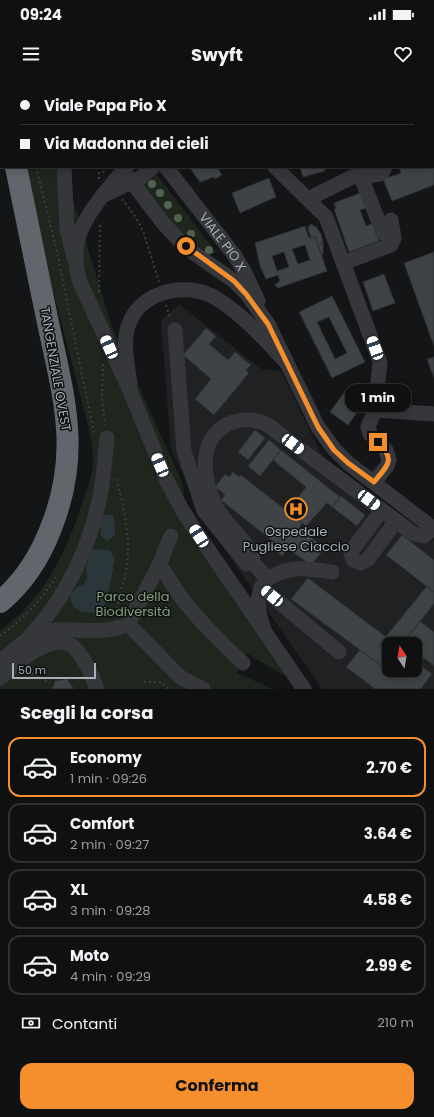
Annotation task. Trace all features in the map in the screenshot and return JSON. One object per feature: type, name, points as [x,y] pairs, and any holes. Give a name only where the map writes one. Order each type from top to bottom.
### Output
[{"type":"highway","name":"TANGENZIALE OVEST","points":[[0,602],[23,579],[37,560],[46,541],[63,494],[69,449],[64,399],[16,168]]},
{"type":"street","points":[[64,168],[67,229],[76,267],[85,293],[131,393],[166,479],[181,508],[199,536],[304,689]]},
{"type":"street","points":[[121,168],[163,223],[194,253],[234,281],[246,294],[268,324],[318,427],[334,450],[348,463],[433,528],[427,535],[417,536],[268,425],[256,420],[246,419],[228,424],[213,436],[209,443],[205,458],[205,467],[215,503],[220,512],[252,553],[250,563]]},
{"type":"street","points":[[76,267],[79,233],[89,212],[101,189],[125,168]]},
{"type":"street","points":[[101,189],[140,178],[152,168]]},
{"type":"street","name":"VIALE PIO X","points":[[167,168],[235,256],[244,271],[268,324]]},
{"type":"street","points":[[276,168],[326,217],[380,362],[374,410],[368,427],[369,431],[386,450],[389,460],[387,466],[374,482]]},
{"type":"street","points":[[308,199],[359,173],[375,176],[382,173],[384,168]]},
{"type":"street","points":[[359,173],[382,233]]},
{"type":"street","points":[[343,263],[391,244],[394,238],[391,220]]},
{"type":"street","points":[[131,393],[126,341],[132,318],[147,301],[157,295],[178,289],[202,292],[232,309],[287,363]]},
{"type":"street","points":[[173,324],[184,451],[204,511],[250,563],[264,583],[339,652]]},
{"type":"street","points":[[374,410],[434,414]]},
{"type":"street","points":[[22,645],[56,605],[75,570],[93,525],[100,495],[107,438]]},
{"type":"street","points":[[382,510],[353,549],[352,558],[356,563],[365,562],[368,559],[396,520]]},
{"type":"street","points":[[0,662],[38,633],[55,630],[109,630],[128,624],[159,565],[171,536]]},
{"type":"street","points":[[214,558],[225,565],[232,566],[250,563]]},
{"type":"street","points":[[159,565],[169,576],[182,599],[210,633],[243,663]]},
{"type":"street","points":[[265,632],[258,604],[258,595],[264,583],[278,573],[291,569],[301,568],[332,572]]},
{"type":"street","points":[[128,624],[178,683],[203,689]]},
{"type":"street","points":[[72,646],[74,631]]},
{"type":"street","points":[[0,678],[39,647],[58,642],[72,646],[89,668],[97,689]]},
{"type":"path","points":[[99,168],[101,189]]},
{"type":"path","points":[[100,168],[108,178]]},
{"type":"path","points":[[120,196],[135,216],[143,230],[162,289]]},
{"type":"path","points":[[99,294],[100,219]]},
{"type":"path","points":[[166,304],[173,324]]},
{"type":"path","points":[[103,359],[102,398],[107,438]]},
{"type":"path","points":[[109,630],[117,614],[117,604],[127,567],[129,544],[116,476]]},
{"type":"path","points":[[15,666],[50,682]]},
{"type":"path","points":[[144,682],[162,682],[168,689]]},
{"type":"shaded area","name":"Ospedale Pugliese Ciaccio","points":[[179,304],[261,369],[281,371],[323,458],[434,541],[434,689],[322,689],[210,528],[171,450],[161,321]]},
{"type":"shaded area","points":[[103,515],[113,515],[115,523],[115,535],[107,541],[101,536],[100,524]]},
{"type":"shaded area","points":[[91,550],[110,550],[115,560],[106,603],[94,613],[81,612],[73,606],[70,596],[76,588],[83,585],[87,579],[86,567]]},
{"type":"green space","name":"Parco della Biodiversità","points":[[21,168],[63,168],[112,327],[182,482],[190,536],[287,677],[246,653],[237,673],[273,689],[0,689],[0,630],[29,605],[41,590],[60,557],[76,522],[90,481],[93,462],[93,449]]},
{"type":"green space","points":[[157,175],[216,252],[212,255],[182,232],[165,214],[142,184]]},
{"type":"building","points":[[190,168],[218,168],[222,175],[215,179],[214,177],[200,182]]},
{"type":"building","points":[[300,168],[324,168],[325,171],[303,177]]},
{"type":"building","points":[[399,168],[434,168],[434,185],[392,201],[383,179],[401,173]]},
{"type":"building","points":[[269,178],[276,197],[240,213],[232,193]]},
{"type":"building","points":[[360,193],[366,208],[360,210],[366,226],[372,224],[379,241],[349,252],[334,209],[336,208],[334,203]]},
{"type":"building","points":[[311,224],[316,227],[321,234],[323,242],[318,246],[315,236],[311,237],[308,229]]},
{"type":"building","points":[[305,226],[309,238],[315,236],[327,271],[278,288],[275,285],[280,281],[278,275],[266,279],[260,266],[255,243]],"holes":[[[305,245],[310,260],[298,264],[292,249]],[[284,252],[289,267],[277,271],[272,256]]]},
{"type":"building","points":[[323,242],[323,253],[322,256],[318,246]]},
{"type":"building","points":[[434,252],[434,346],[404,263]]},
{"type":"building","points":[[384,274],[395,303],[373,311],[363,282]]},
{"type":"building","points":[[332,296],[365,362],[332,378],[299,312]],"holes":[[[329,317],[347,353],[335,359],[317,322]]]},
{"type":"building","points":[[206,328],[216,336],[209,344],[228,360],[235,352],[251,365],[246,370],[249,373],[214,415],[195,399],[211,379],[183,355]]},
{"type":"building","points":[[434,357],[434,378],[427,359]]},
{"type":"building","points":[[349,386],[367,399],[348,425],[330,412]]},
{"type":"building","points":[[255,430],[265,438],[248,460],[238,452]]},
{"type":"building","points":[[269,440],[281,450],[260,476],[248,466]]},
{"type":"building","points":[[281,450],[340,497],[332,507],[327,503],[306,526],[287,511],[306,487],[273,460]]},
{"type":"building","points":[[233,472],[239,477],[241,475],[302,523],[299,528],[325,548],[311,565],[288,549],[282,556],[276,552],[280,547],[221,500],[225,495],[215,487],[225,474],[229,477]]},
{"type":"building","points":[[341,496],[365,515],[357,526],[332,507]]},
{"type":"building","points":[[402,535],[434,560],[434,592],[386,555]]},
{"type":"building","points":[[308,578],[386,637],[382,637],[382,642],[379,645],[382,647],[382,666],[291,599]]},
{"type":"building","points":[[427,586],[434,592],[434,604],[408,637],[386,637]]},
{"type":"building","points":[[420,621],[434,632],[434,666],[422,657],[422,637],[408,637]]},
{"type":"building","points":[[360,650],[382,666],[382,677],[422,677],[422,666],[432,674],[421,689],[375,689],[346,667]]},
{"type":"building","points":[[67,679],[74,689],[52,689],[55,681]]},
{"type":"place","name":"Ospedale Pugliese Ciaccio","points":[[296,509]]},
{"type":"route","points":[[186,246],[219,269],[234,281],[246,294],[268,324],[318,427],[334,450],[348,463],[374,482],[387,466],[389,460],[386,450],[378,442]]}]
